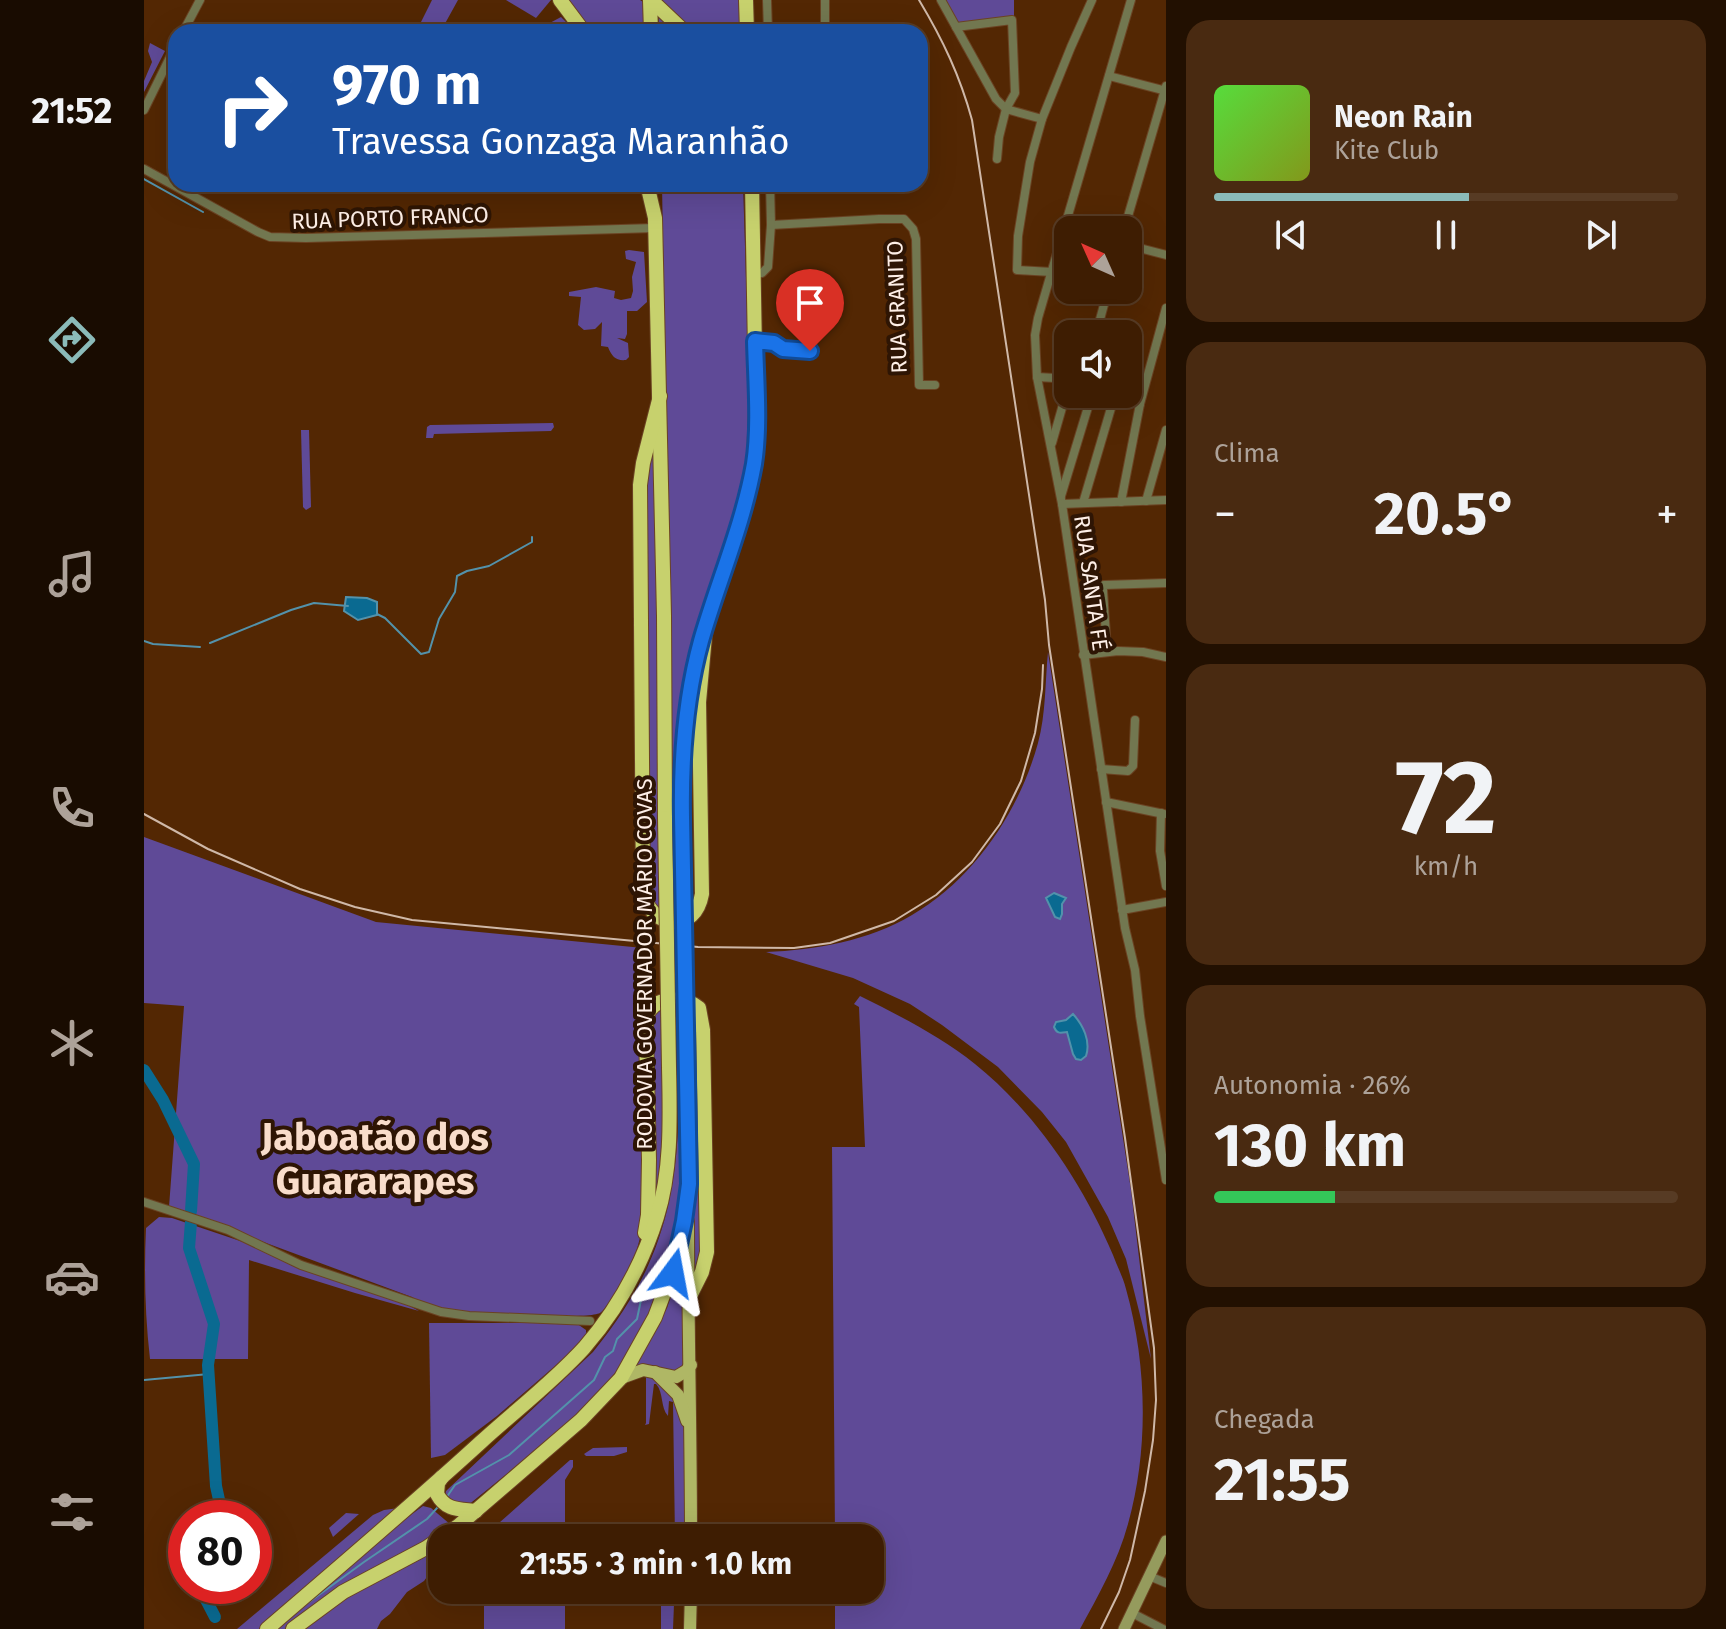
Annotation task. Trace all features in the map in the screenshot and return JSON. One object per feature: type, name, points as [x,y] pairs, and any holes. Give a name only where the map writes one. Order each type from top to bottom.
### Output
[{"type":"highway","points":[[560,0],[578,24]]},
{"type":"highway","points":[[650,0],[651,24]]},
{"type":"highway","points":[[650,0],[676,24]]},
{"type":"highway","points":[[746,0],[747,24]]},
{"type":"highway","name":"RODOVIA GOVERNADOR MÁRIO COVAS","points":[[267,1629],[443,1477],[582,1350],[608,1318],[638,1267],[657,1217],[667,1165],[669,1067],[660,396],[655,223],[649,192]]},
{"type":"highway","points":[[654,192],[655,223]]},
{"type":"highway","name":"RODOVIA GOVERNADOR MÁRIO COVAS","points":[[293,1629],[336,1596],[426,1548],[476,1511],[581,1420],[621,1378],[649,1329],[677,1258],[688,1196],[681,770],[684,728],[694,670],[745,506],[754,462],[752,192]]},
{"type":"highway","points":[[660,396],[640,485],[643,895],[658,918],[679,922],[695,912],[702,894],[699,702],[706,625]]},
{"type":"highway","points":[[643,683],[664,717]]},
{"type":"highway","points":[[638,1267],[648,1215],[647,1016],[653,1007],[662,1002],[687,1000],[699,1008],[703,1030],[707,1200],[707,1252],[688,1300]]},
{"type":"highway","points":[[443,1477],[438,1483],[437,1494],[446,1506],[454,1510],[476,1511]]},
{"type":"main road","points":[[688,1196],[691,1524]]},
{"type":"main road","points":[[621,1378],[639,1371],[678,1377],[691,1365]]},
{"type":"main road","points":[[655,1372],[679,1398],[692,1439]]},
{"type":"main road","points":[[690,1629],[691,1604]]},
{"type":"street","points":[[187,24],[200,0]]},
{"type":"street","points":[[767,0],[768,24]]},
{"type":"street","points":[[825,0],[825,24]]},
{"type":"street","points":[[941,0],[996,99],[1006,109],[1042,119]]},
{"type":"street","points":[[1052,272],[1018,270],[1018,236],[1028,173],[1042,119],[1092,0]]},
{"type":"street","name":"RUA SANTA FÉ","points":[[1070,216],[1131,0]]},
{"type":"street","points":[[956,27],[1012,20],[1016,83],[1014,98],[1006,109],[997,159]]},
{"type":"street","points":[[144,110],[168,61]]},
{"type":"street","points":[[1109,76],[1166,89],[1128,216]]},
{"type":"street","name":"RUA PORTO FRANCO","points":[[144,169],[168,182]]},
{"type":"street","name":"RUA PORTO FRANCO","points":[[186,192],[258,232],[282,239],[655,223]]},
{"type":"street","points":[[753,274],[762,273],[768,267],[770,192]]},
{"type":"street","name":"RUA GRANITO","points":[[771,225],[904,219],[913,229],[916,239],[919,385],[935,385]]},
{"type":"street","points":[[1142,249],[1166,255]]},
{"type":"street","name":"RUA SANTA FÉ","points":[[1054,266],[1036,324],[1037,377],[1061,500],[1122,910],[1135,970],[1166,1174]]},
{"type":"street","points":[[1142,397],[1166,308]]},
{"type":"street","points":[[755,341],[774,343],[783,349],[810,351]]},
{"type":"street","points":[[1037,377],[1054,378]]},
{"type":"street","points":[[1051,447],[1062,408]]},
{"type":"street","points":[[1088,408],[1061,500],[1083,503],[1166,500]]},
{"type":"street","points":[[1083,503],[1111,408]]},
{"type":"street","points":[[1121,502],[1139,408]]},
{"type":"street","points":[[1146,501],[1166,430]]},
{"type":"street","points":[[1107,651],[1104,585],[1166,583]]},
{"type":"street","points":[[1083,655],[1132,651],[1166,657]]},
{"type":"street","points":[[1101,769],[1128,771],[1133,766],[1135,720]]},
{"type":"street","points":[[1106,802],[1164,814],[1160,851],[1166,886]]},
{"type":"street","points":[[1122,910],[1166,902]]},
{"type":"street","points":[[144,1202],[228,1230],[301,1265],[441,1312],[590,1321]]},
{"type":"street","points":[[1124,1629],[1166,1541]]},
{"type":"street","points":[[1149,1576],[1166,1583]]},
{"type":"street","points":[[1132,1613],[1163,1629]]},
{"type":"shaded area","points":[[432,0],[458,0],[445,24],[420,24]]},
{"type":"shaded area","points":[[506,0],[551,0],[536,18]]},
{"type":"shaded area","points":[[568,0],[640,0],[645,3],[646,24],[585,24]]},
{"type":"shaded area","points":[[658,0],[744,0],[745,24],[659,24]]},
{"type":"shaded area","points":[[945,0],[1014,0],[1014,19],[959,25]]},
{"type":"shaded area","points":[[561,17],[568,24],[548,24]]},
{"type":"shaded area","points":[[150,43],[165,51],[144,92],[144,81],[152,62],[148,51]]},
{"type":"shaded area","points":[[662,192],[743,192],[749,450],[740,499],[689,672],[678,781],[672,781]]},
{"type":"shaded area","points":[[625,251],[644,252],[647,302],[637,311],[627,311],[627,334],[625,339],[617,338],[628,343],[629,357],[623,360],[615,358],[608,347],[601,346],[602,322],[595,329],[584,330],[578,325],[581,297],[569,296],[569,292],[596,287],[615,291],[614,298],[631,298],[636,262],[626,259]]},
{"type":"shaded area","points":[[660,396],[663,916],[646,894],[640,485]]},
{"type":"shaded area","points":[[553,423],[551,431],[434,434],[433,438],[426,438],[430,425]]},
{"type":"shaded area","points":[[301,430],[309,430],[311,507],[306,510],[303,507]]},
{"type":"shaded area","points":[[1048,652],[1131,1190],[1151,1359],[1126,1259],[1108,1217],[1066,1142],[1042,1112],[998,1067],[910,1004],[853,978],[766,952],[804,949],[860,938],[895,924],[934,900],[974,863],[1006,818],[1030,769],[1043,721]]},
{"type":"shaded area","points":[[144,837],[376,922],[643,948],[644,1220],[627,1275],[601,1312],[549,1316],[440,1310],[169,1207],[184,1006],[144,1003]]},
{"type":"shaded area","points":[[860,996],[905,1019],[948,1044],[997,1083],[1038,1127],[1072,1176],[1101,1228],[1123,1280],[1133,1318],[1141,1377],[1140,1466],[1124,1538],[1080,1629],[835,1629],[835,1604],[884,1604],[884,1524],[835,1524],[832,1147],[865,1147],[859,1007],[854,1004]]},
{"type":"shaded area","points":[[661,1010],[663,1152],[654,1209],[650,1025],[654,1015]]},
{"type":"shaded area","points":[[699,1064],[703,1253],[694,1279],[694,1067]]},
{"type":"shaded area","points":[[683,1077],[684,1176],[668,1279],[632,1352],[594,1399],[551,1438],[467,1506],[461,1507],[445,1497],[446,1491],[593,1352],[628,1304],[641,1280],[661,1231],[674,1176],[678,1078]]},
{"type":"shaded area","points":[[159,1217],[172,1218],[249,1244],[291,1265],[402,1302],[419,1311],[249,1260],[248,1359],[150,1359],[145,1294],[146,1228]]},
{"type":"shaded area","points":[[684,1255],[684,1364],[673,1373],[636,1366],[667,1308]]},
{"type":"shaded area","points":[[429,1323],[576,1323],[586,1330],[586,1336],[497,1416],[445,1455],[431,1458]]},
{"type":"shaded area","points":[[646,1374],[671,1392],[684,1420],[686,1524],[675,1524],[673,1402],[669,1401],[668,1416],[656,1384],[649,1424],[646,1423]]},
{"type":"shaded area","points":[[627,1447],[627,1452],[614,1456],[584,1454],[593,1448]]},
{"type":"shaded area","points":[[573,1460],[573,1467],[565,1480],[565,1524],[498,1524]]},
{"type":"shaded area","points":[[423,1506],[431,1508],[450,1524],[428,1524],[428,1539],[302,1614],[285,1629],[277,1629],[382,1536]]},
{"type":"shaded area","points":[[399,1508],[260,1629],[237,1629],[267,1604],[272,1604],[272,1600],[373,1515]]},
{"type":"shaded area","points":[[346,1513],[359,1514],[333,1537],[329,1528]]},
{"type":"shaded area","points":[[428,1554],[428,1575],[407,1592],[377,1629],[302,1629],[361,1588]]},
{"type":"shaded area","points":[[484,1604],[565,1604],[565,1629],[484,1629]]},
{"type":"shaded area","points":[[661,1604],[674,1604],[673,1629],[661,1629]]},
{"type":"water","points":[[346,597],[377,602],[377,615],[358,620],[344,611]]},
{"type":"water","points":[[1054,893],[1066,898],[1060,919],[1055,917],[1046,898]]},
{"type":"water","points":[[1073,1014],[1087,1039],[1086,1056],[1081,1060],[1073,1054],[1067,1032],[1056,1031],[1054,1027],[1056,1022],[1066,1020]]},
{"type":"waterway","points":[[144,179],[203,212]]},
{"type":"waterway","points":[[377,614],[385,618],[421,654],[429,652],[439,619],[455,592],[457,576],[489,566],[532,542],[532,537]]},
{"type":"waterway","points":[[210,643],[314,603],[348,606]]},
{"type":"waterway","points":[[144,641],[200,647]]},
{"type":"waterway","points":[[144,1070],[163,1100],[194,1164],[191,1211]]},
{"type":"waterway","points":[[191,1222],[189,1248],[214,1324],[208,1365],[219,1500]]},
{"type":"waterway","points":[[446,1498],[455,1485],[509,1455],[594,1380],[617,1339],[637,1319],[641,1300]]},
{"type":"waterway","points":[[144,1380],[209,1374]]},
{"type":"waterway","points":[[305,1605],[427,1519],[438,1507]]},
{"type":"waterway","points":[[208,1604],[215,1617]]},
{"type":"tram line","points":[[919,0],[950,58],[972,120],[1154,1348],[1156,1400],[1145,1491],[1130,1560],[1101,1629]]},
{"type":"tram line","points":[[144,814],[208,849],[300,889],[355,907],[412,920],[698,947],[794,948],[830,943],[894,921],[936,895],[972,862],[1000,824],[1021,781],[1035,733],[1043,665]]},
{"type":"district","name":"Jaboatão dos Guararapes","points":[[375,1159]]},
{"type":"route","points":[[673,1273],[689,1184],[681,770],[684,728],[694,670],[745,506],[754,462],[755,341],[774,343],[783,349],[810,351]]}]
